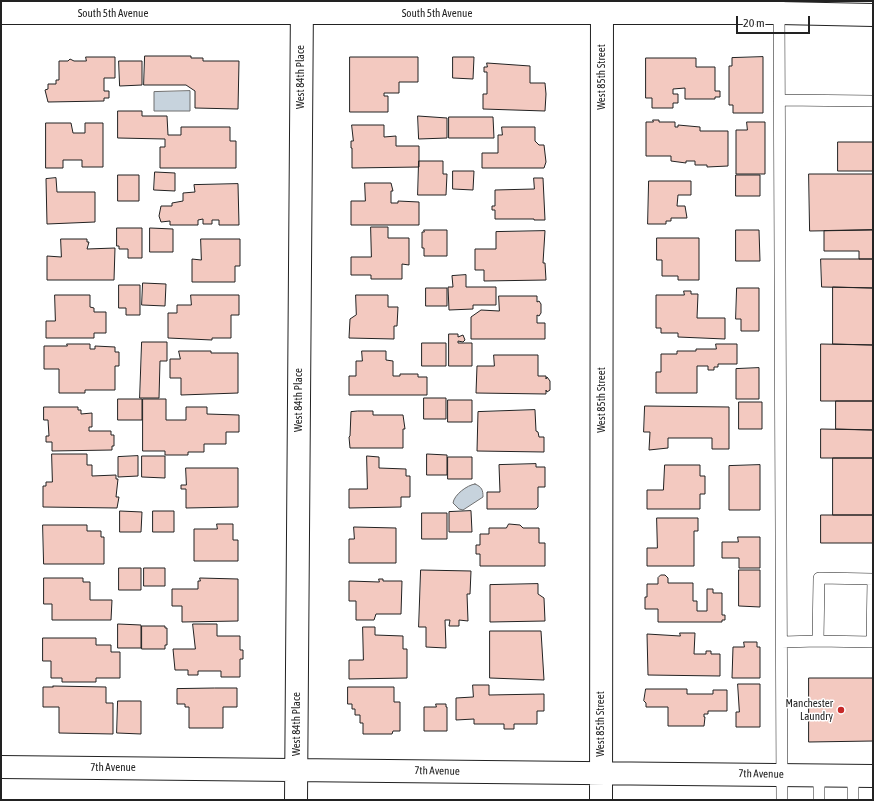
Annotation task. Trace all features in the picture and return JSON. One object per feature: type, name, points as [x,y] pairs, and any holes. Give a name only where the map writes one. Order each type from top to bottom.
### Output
[{"type":"street","name":"West 85th Street","points":[[601,800],[602,7]]},
{"type":"street","name":"South 5th Avenue","points":[[1,13],[302,8],[779,7],[873,15]]},
{"type":"street","name":"West 84th Place","points":[[296,800],[302,8]]},
{"type":"street","name":"7th Avenue","points":[[1,767],[863,775]]},
{"type":"lane","points":[[779,7],[782,800]]},
{"type":"lane","points":[[779,100],[873,101]]},
{"type":"lane","points":[[782,642],[872,642],[873,579],[818,578],[818,641]]},
{"type":"lane","points":[[819,775],[819,800]]},
{"type":"lane","points":[[853,800],[863,775]]},
{"type":"shaded area","points":[[190,91],[190,111],[154,111],[154,92]]},
{"type":"shaded area","points":[[475,484],[482,489],[483,497],[463,510],[459,509],[453,503],[454,500],[465,488]]},
{"type":"building","points":[[145,56],[191,56],[191,58],[203,58],[203,61],[239,61],[238,109],[195,108],[195,91],[186,85],[144,85]]},
{"type":"building","points":[[86,57],[115,57],[115,78],[104,78],[104,91],[109,91],[109,98],[104,98],[104,101],[48,102],[45,90],[48,89],[48,84],[56,84],[56,80],[59,80],[59,61],[68,61],[70,59],[74,61],[86,61]]},
{"type":"building","points":[[350,57],[418,57],[418,82],[399,82],[399,93],[384,93],[384,96],[388,96],[388,112],[350,112]]},
{"type":"building","points":[[453,57],[474,57],[473,79],[453,78]]},
{"type":"building","points":[[763,57],[763,113],[733,113],[733,105],[729,105],[729,66],[732,66],[732,58]]},
{"type":"building","points":[[646,58],[696,58],[696,67],[715,67],[715,91],[720,91],[720,97],[715,97],[715,99],[685,99],[685,88],[673,89],[673,94],[678,94],[678,103],[673,103],[673,108],[652,108],[652,98],[646,98]]},
{"type":"building","points":[[119,61],[142,61],[142,85],[120,86]]},
{"type":"building","points":[[487,63],[530,66],[530,83],[545,83],[545,111],[483,109],[483,94],[487,94],[487,72],[484,72],[484,67],[487,67]]},
{"type":"building","points":[[118,111],[142,111],[142,116],[167,116],[168,135],[181,135],[181,127],[230,127],[230,141],[236,141],[236,168],[160,168],[160,147],[165,147],[165,139],[118,138]]},
{"type":"building","points":[[418,116],[447,118],[447,138],[419,139]]},
{"type":"building","points":[[449,117],[493,117],[494,138],[449,138]]},
{"type":"building","points":[[653,120],[659,120],[659,122],[675,122],[675,127],[678,127],[678,125],[700,127],[700,131],[728,131],[728,166],[707,167],[707,165],[695,165],[695,161],[686,161],[686,163],[671,161],[671,156],[646,156],[646,122],[653,122]]},
{"type":"building","points":[[747,122],[765,122],[765,174],[736,174],[736,130],[747,130]]},
{"type":"building","points":[[46,123],[71,123],[73,133],[85,133],[85,123],[103,123],[103,167],[82,167],[82,160],[63,160],[63,168],[46,168]]},
{"type":"building","points":[[352,125],[384,125],[384,137],[396,136],[396,146],[419,146],[419,167],[352,168]]},
{"type":"building","points":[[502,127],[535,127],[535,141],[539,145],[544,145],[546,162],[544,168],[482,168],[482,153],[498,153],[498,135],[502,135]]},
{"type":"building","points":[[838,142],[873,142],[873,171],[838,171]]},
{"type":"building","points":[[419,161],[443,161],[443,174],[447,174],[446,195],[418,195]]},
{"type":"building","points":[[453,171],[474,171],[473,190],[453,189]]},
{"type":"building","points":[[155,172],[175,173],[175,191],[154,190]]},
{"type":"building","points":[[809,174],[873,174],[873,230],[810,231]]},
{"type":"building","points":[[118,175],[139,175],[139,201],[118,201]]},
{"type":"building","points":[[736,175],[760,175],[760,196],[736,196]]},
{"type":"building","points":[[56,178],[57,192],[95,192],[95,222],[47,224],[46,179]]},
{"type":"building","points":[[534,178],[543,178],[545,220],[495,219],[495,210],[492,210],[492,206],[495,206],[495,190],[534,189]]},
{"type":"building","points":[[649,181],[691,181],[691,195],[678,195],[677,206],[685,206],[687,218],[671,218],[671,221],[666,221],[666,224],[648,224]]},
{"type":"building","points":[[365,183],[391,183],[393,191],[391,191],[391,203],[398,203],[398,201],[419,202],[419,225],[351,225],[351,201],[365,201]]},
{"type":"building","points":[[238,184],[239,225],[219,225],[219,220],[212,220],[212,224],[203,224],[203,219],[198,220],[198,225],[170,225],[170,221],[161,222],[159,216],[161,206],[172,206],[172,203],[183,201],[183,193],[195,192],[194,185]]},
{"type":"building","points":[[371,227],[388,227],[388,238],[409,238],[409,265],[402,264],[402,279],[371,279],[371,275],[351,275],[351,257],[371,257]]},
{"type":"building","points":[[117,228],[142,228],[142,258],[128,258],[128,249],[119,249],[119,246],[117,246]]},
{"type":"building","points":[[150,228],[173,229],[173,252],[150,252]]},
{"type":"building","points":[[424,230],[447,230],[447,256],[424,256],[424,248],[422,248],[422,232],[424,232]]},
{"type":"building","points":[[736,230],[759,230],[760,261],[736,261]]},
{"type":"building","points":[[873,230],[873,259],[859,259],[859,251],[824,251],[824,231]]},
{"type":"building","points":[[545,231],[543,263],[545,263],[546,280],[484,281],[484,270],[475,270],[475,249],[496,249],[496,232]]},
{"type":"building","points":[[657,238],[699,238],[699,280],[678,280],[678,276],[662,276],[662,260],[657,260]]},
{"type":"building","points":[[61,239],[87,239],[87,242],[89,242],[87,249],[115,248],[114,280],[47,280],[47,256],[61,257]]},
{"type":"building","points":[[201,239],[240,239],[240,266],[235,266],[235,282],[192,282],[192,259],[201,260]]},
{"type":"building","points":[[821,259],[873,259],[873,288],[822,287]]},
{"type":"building","points":[[466,275],[466,287],[496,287],[496,305],[473,305],[473,309],[449,310],[448,287],[453,287],[452,276]]},
{"type":"building","points":[[143,283],[166,284],[165,306],[142,305]]},
{"type":"building","points":[[119,285],[140,285],[140,315],[126,315],[126,308],[119,308]]},
{"type":"building","points":[[833,287],[873,288],[873,345],[833,344]]},
{"type":"building","points":[[426,288],[447,288],[447,306],[426,306]]},
{"type":"building","points":[[737,288],[759,288],[759,331],[741,331],[741,319],[736,319]]},
{"type":"building","points":[[684,291],[691,291],[691,294],[698,294],[697,318],[725,318],[725,339],[678,337],[678,333],[661,333],[661,328],[656,328],[656,295],[684,295]]},
{"type":"building","points":[[55,295],[90,295],[90,307],[94,308],[94,312],[106,312],[106,333],[94,333],[94,338],[46,338],[46,321],[55,321]]},
{"type":"building","points":[[191,295],[239,295],[239,315],[231,315],[231,338],[212,338],[212,340],[168,338],[168,313],[177,313],[177,305],[191,305]]},
{"type":"building","points":[[356,295],[388,295],[388,307],[398,307],[397,326],[394,326],[394,339],[349,338],[350,319],[356,315]]},
{"type":"building","points":[[499,296],[537,296],[537,302],[539,301],[541,304],[541,313],[539,316],[537,315],[537,323],[545,323],[545,339],[471,339],[471,317],[481,310],[499,311]]},
{"type":"building","points":[[449,334],[458,334],[458,337],[463,335],[465,340],[463,342],[458,341],[458,343],[472,343],[472,366],[449,366]]},
{"type":"building","points":[[142,342],[167,342],[167,361],[160,361],[159,398],[140,398]]},
{"type":"building","points":[[422,343],[446,343],[446,366],[422,366]]},
{"type":"building","points":[[67,344],[90,344],[90,349],[95,349],[95,346],[115,347],[115,352],[119,352],[119,366],[115,366],[115,390],[85,390],[85,393],[59,393],[59,369],[44,369],[44,346],[67,346]]},
{"type":"building","points":[[716,344],[737,344],[737,364],[718,364],[718,367],[714,367],[714,370],[708,370],[708,366],[697,366],[697,393],[656,393],[656,372],[661,372],[661,354],[677,354],[677,351],[696,351],[696,349],[716,349]]},
{"type":"building","points":[[821,344],[873,345],[873,401],[821,401]]},
{"type":"building","points":[[179,351],[238,353],[238,393],[181,395],[181,378],[170,378],[170,359],[180,359]]},
{"type":"building","points":[[362,351],[386,351],[386,360],[393,361],[393,376],[400,376],[400,374],[418,374],[418,377],[427,377],[427,395],[349,395],[349,376],[356,376],[356,361],[362,361]]},
{"type":"building","points":[[494,355],[538,355],[538,376],[546,376],[546,379],[547,377],[550,381],[550,390],[547,392],[546,390],[546,394],[476,393],[477,366],[494,366]]},
{"type":"building","points":[[759,368],[759,399],[736,399],[736,369]]},
{"type":"building","points":[[424,398],[446,398],[446,419],[424,419]]},
{"type":"building","points":[[118,399],[142,399],[142,420],[118,420]]},
{"type":"building","points":[[143,399],[166,399],[166,420],[186,420],[186,407],[207,407],[207,414],[239,415],[239,432],[226,432],[226,444],[204,444],[204,452],[188,452],[188,455],[165,455],[165,451],[143,451]]},
{"type":"building","points":[[448,400],[472,400],[472,422],[448,422]]},
{"type":"building","points":[[836,401],[873,401],[873,430],[836,429]]},
{"type":"building","points":[[739,402],[762,402],[762,429],[739,429]]},
{"type":"building","points":[[645,406],[729,407],[729,449],[712,449],[712,438],[668,438],[668,448],[649,450],[650,432],[644,432]]},
{"type":"building","points":[[44,407],[78,407],[78,410],[81,410],[81,414],[92,413],[92,427],[89,427],[89,431],[111,431],[111,435],[114,435],[114,446],[112,446],[112,450],[52,451],[52,442],[46,442],[46,436],[49,436],[48,420],[44,420]]},
{"type":"building","points":[[535,410],[536,431],[538,432],[539,437],[544,437],[544,452],[477,451],[478,412]]},
{"type":"building","points":[[373,411],[373,415],[403,415],[405,429],[403,429],[403,448],[350,448],[349,437],[351,412]]},
{"type":"building","points":[[821,429],[873,430],[873,458],[821,458]]},
{"type":"building","points":[[52,454],[87,454],[87,465],[92,465],[92,476],[116,475],[116,479],[118,479],[116,497],[119,497],[117,508],[43,507],[43,486],[46,486],[46,482],[52,482]]},
{"type":"building","points":[[427,454],[447,455],[447,475],[427,475]]},
{"type":"building","points":[[138,456],[138,476],[118,477],[118,457]]},
{"type":"building","points":[[142,456],[165,456],[165,478],[142,477]]},
{"type":"building","points":[[367,456],[379,457],[379,468],[406,469],[406,476],[410,476],[410,497],[401,497],[401,507],[349,508],[349,489],[367,489]]},
{"type":"building","points":[[448,457],[472,457],[472,479],[448,479]]},
{"type":"building","points":[[833,458],[873,458],[873,515],[833,515]]},
{"type":"building","points":[[536,464],[536,467],[545,467],[545,487],[538,487],[538,507],[536,509],[487,509],[487,492],[500,492],[499,465]]},
{"type":"building","points":[[665,465],[700,465],[700,476],[705,476],[705,494],[700,494],[700,509],[647,509],[647,490],[663,490]]},
{"type":"building","points":[[760,465],[760,510],[729,510],[729,466]]},
{"type":"building","points":[[186,468],[238,468],[238,507],[186,508],[186,489],[181,489],[181,485],[186,485]]},
{"type":"building","points":[[120,511],[142,512],[141,532],[120,532]]},
{"type":"building","points":[[153,511],[174,511],[174,532],[153,532]]},
{"type":"building","points":[[471,511],[472,532],[449,532],[449,512]]},
{"type":"building","points":[[422,513],[447,513],[447,539],[422,539]]},
{"type":"building","points":[[821,515],[873,515],[873,543],[821,543]]},
{"type":"building","points":[[657,518],[698,518],[698,531],[694,531],[694,566],[647,566],[647,548],[657,548]]},
{"type":"building","points":[[217,524],[233,524],[233,540],[238,540],[238,561],[194,561],[194,529],[217,529]]},
{"type":"building","points":[[509,524],[520,525],[523,528],[539,528],[539,543],[545,543],[545,566],[480,566],[480,554],[476,554],[476,545],[480,545],[480,534],[489,534],[489,528],[506,528]]},
{"type":"building","points":[[43,525],[87,525],[87,531],[101,531],[101,537],[104,537],[104,564],[44,564]]},
{"type":"building","points":[[354,527],[396,528],[396,563],[349,563],[349,539],[354,539]]},
{"type":"building","points":[[738,537],[760,537],[760,568],[739,568],[739,558],[722,558],[722,542],[738,542]]},
{"type":"building","points":[[119,568],[141,568],[141,590],[119,590]]},
{"type":"building","points":[[144,568],[165,568],[165,586],[144,586]]},
{"type":"building","points":[[421,570],[471,571],[470,594],[467,594],[468,621],[459,620],[459,626],[449,626],[450,620],[445,620],[446,648],[426,647],[426,627],[419,627]]},
{"type":"building","points":[[739,570],[760,570],[760,607],[739,606]]},
{"type":"building","points":[[661,575],[665,575],[668,578],[668,583],[693,583],[693,601],[697,601],[697,611],[707,611],[707,589],[713,589],[713,593],[722,593],[722,615],[725,615],[725,620],[722,620],[722,622],[658,622],[658,609],[645,609],[645,597],[647,597],[647,584],[658,584],[658,578]]},
{"type":"building","points":[[44,578],[83,578],[83,582],[90,582],[90,600],[112,600],[111,620],[52,620],[52,604],[44,604]]},
{"type":"building","points":[[200,578],[238,579],[238,621],[182,622],[182,606],[172,606],[172,589],[198,589],[198,581],[200,581]]},
{"type":"building","points":[[379,579],[383,579],[383,581],[402,581],[401,614],[376,614],[374,620],[356,620],[356,601],[349,601],[349,581],[379,582]]},
{"type":"building","points":[[538,584],[538,594],[544,598],[545,621],[490,622],[490,585]]},
{"type":"building","points":[[118,624],[141,625],[141,648],[118,648]]},
{"type":"building","points":[[193,624],[217,624],[217,636],[240,636],[240,650],[243,650],[243,659],[240,659],[240,677],[221,677],[221,671],[198,671],[198,675],[188,675],[188,670],[175,670],[173,649],[195,649]]},
{"type":"building","points":[[142,626],[165,626],[165,628],[167,628],[167,645],[165,645],[165,649],[142,649]]},
{"type":"building","points":[[363,627],[375,627],[375,635],[403,636],[403,649],[407,649],[407,678],[349,679],[349,660],[363,660]]},
{"type":"building","points":[[490,631],[541,631],[544,680],[490,678]]},
{"type":"building","points":[[680,633],[695,633],[694,654],[706,654],[706,651],[711,651],[711,654],[720,654],[720,676],[648,675],[647,634],[680,636]]},
{"type":"building","points":[[43,638],[96,638],[96,645],[111,645],[111,652],[120,652],[120,678],[96,678],[96,682],[62,682],[62,678],[51,678],[51,661],[43,661]]},
{"type":"building","points":[[744,642],[757,642],[757,647],[760,647],[760,678],[732,678],[733,647],[744,647]]},
{"type":"building","name":"Manchester Laundry","points":[[809,678],[873,678],[873,741],[809,742]]},
{"type":"building","points":[[738,684],[760,684],[760,727],[736,727],[736,712],[739,712]]},
{"type":"building","points":[[473,685],[489,685],[489,695],[544,694],[544,711],[537,711],[537,724],[514,724],[514,729],[504,729],[504,724],[474,724],[474,719],[456,720],[456,698],[473,697]]},
{"type":"building","points":[[43,687],[106,687],[106,703],[113,703],[113,734],[59,733],[59,707],[43,707]]},
{"type":"building","points":[[348,687],[394,687],[394,702],[400,702],[400,731],[393,731],[392,734],[363,734],[363,723],[360,723],[360,715],[355,715],[355,709],[352,709],[352,704],[348,704]]},
{"type":"building","points":[[237,688],[237,707],[223,707],[223,728],[189,728],[189,707],[185,707],[185,704],[177,704],[177,689]]},
{"type":"building","points":[[646,689],[687,689],[687,694],[713,694],[713,690],[727,690],[727,711],[708,711],[708,714],[704,714],[704,726],[668,726],[668,707],[646,707],[646,703],[644,701]]},
{"type":"building","points":[[118,701],[141,701],[141,734],[117,733]]},
{"type":"building","points":[[436,704],[446,704],[447,731],[424,731],[424,707],[436,707]]},
{"type":"place","name":"Manchester Laundry","points":[[841,710]]}]
